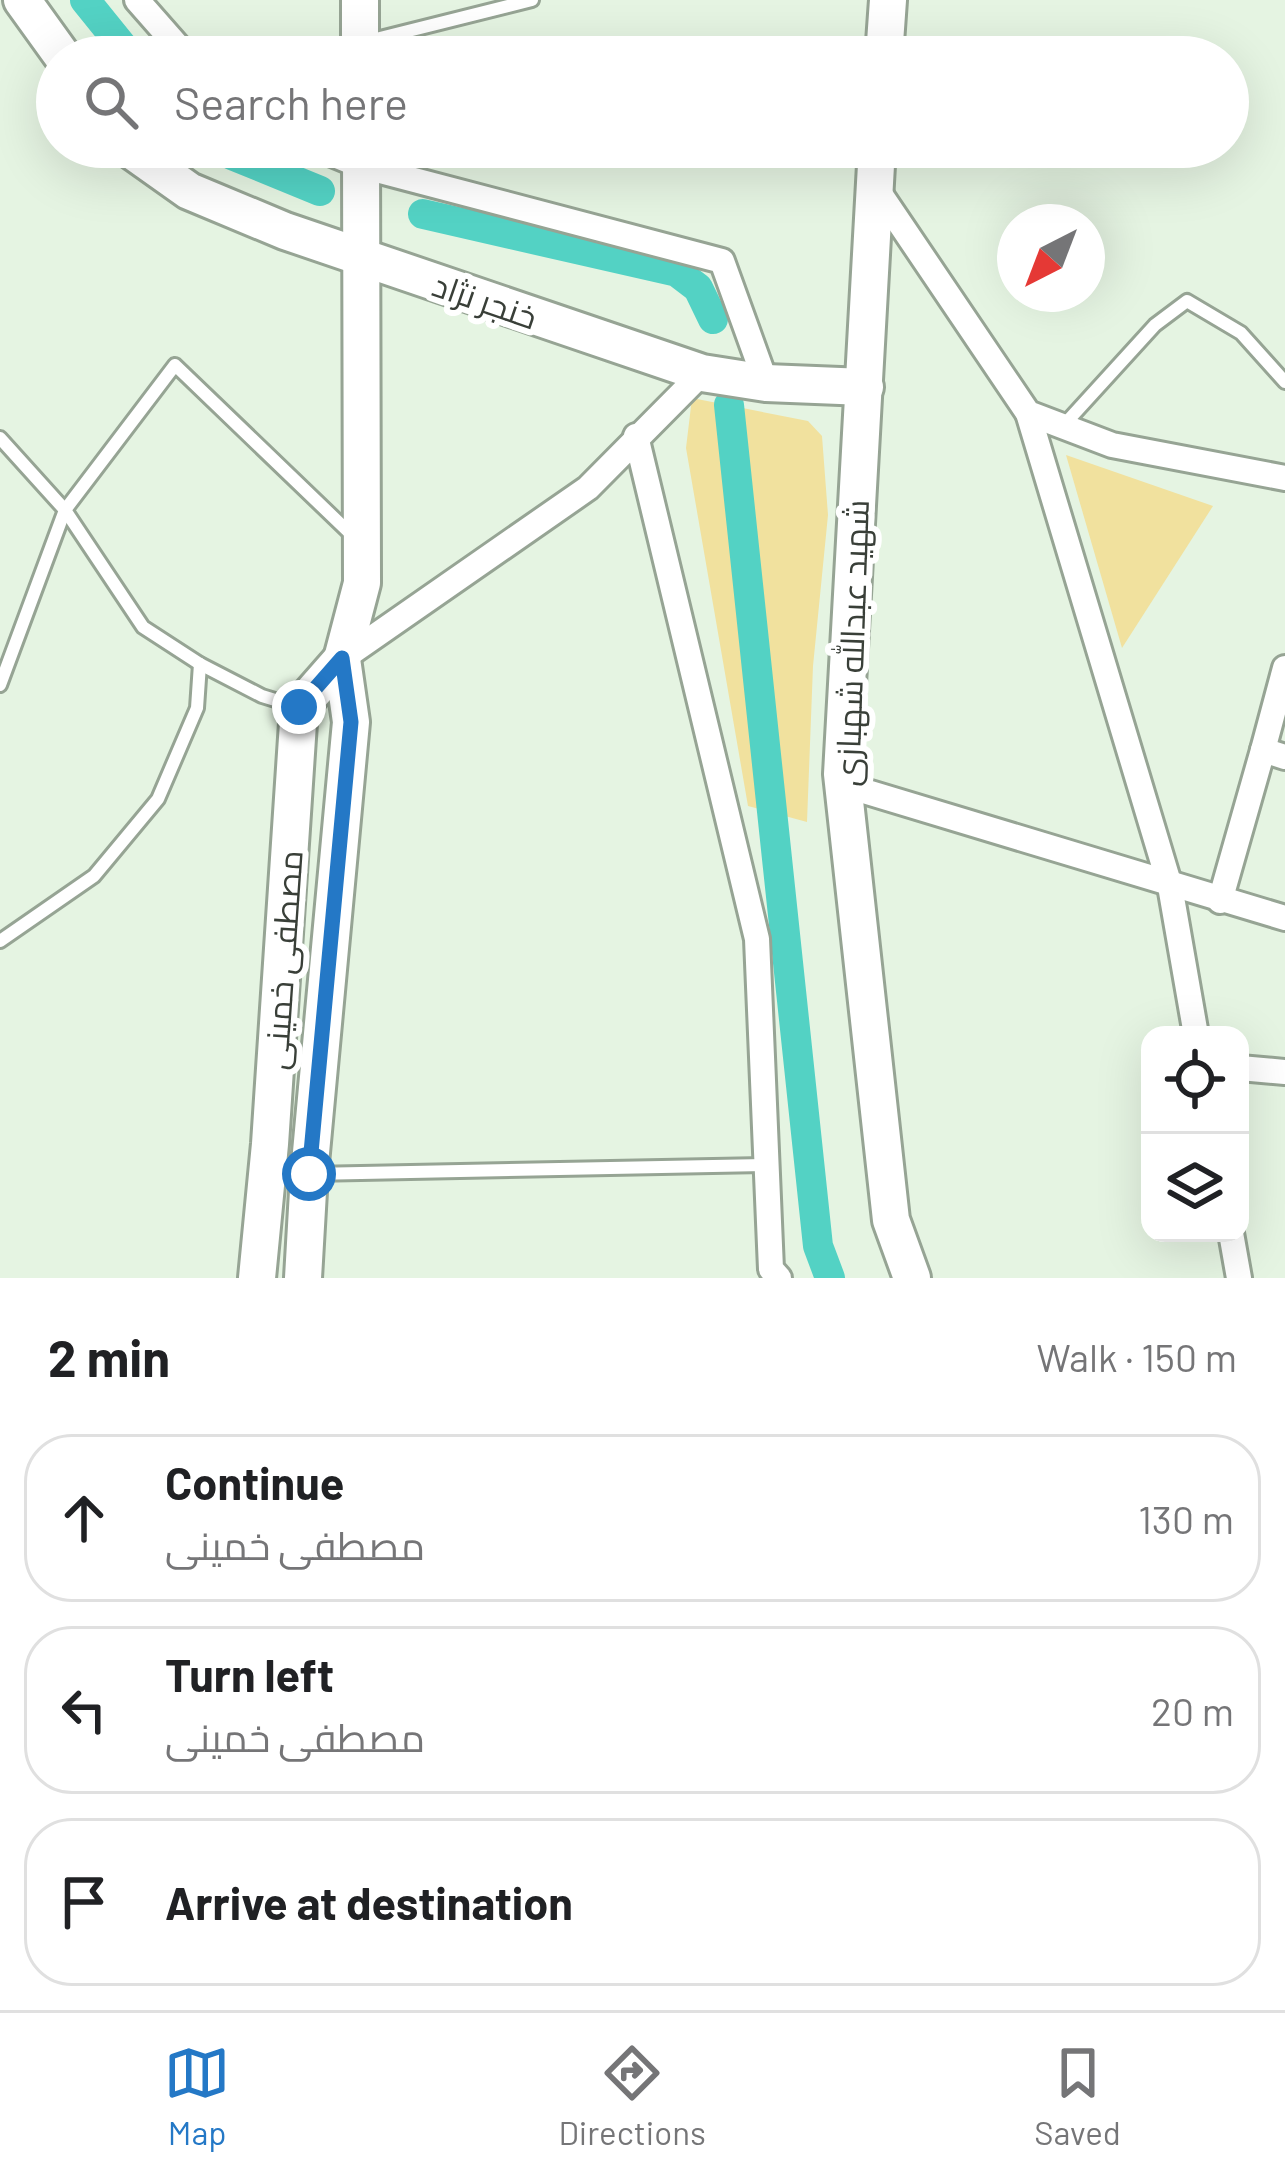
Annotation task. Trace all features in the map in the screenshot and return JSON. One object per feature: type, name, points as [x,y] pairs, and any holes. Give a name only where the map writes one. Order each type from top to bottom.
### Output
[{"type":"street","points":[[22,0],[48,36]]},
{"type":"street","points":[[137,0],[169,36]]},
{"type":"street","points":[[360,0],[360,36]]},
{"type":"street","points":[[885,36],[888,0]]},
{"type":"street","name":"خنجر نژاد","points":[[157,168],[189,190],[360,259],[702,373],[766,383],[865,387]]},
{"type":"street","name":"مصطفی خمینی","points":[[303,1278],[351,722],[342,658],[362,583],[361,168]]},
{"type":"street","points":[[402,168],[722,261],[766,383]]},
{"type":"street","name":"شهید عبدالله شهبازی","points":[[876,168],[844,785],[891,1220],[912,1278]]},
{"type":"street","points":[[874,187],[1028,413],[1170,886],[1194,1026]]},
{"type":"street","points":[[342,658],[588,488],[702,373]]},
{"type":"street","points":[[1028,413],[1112,445],[1285,478]]},
{"type":"street","points":[[636,436],[757,939],[771,1269],[779,1278]]},
{"type":"street","name":"مصطفی خمینی","points":[[257,1278],[299,707],[342,658]]},
{"type":"street","points":[[1220,901],[1274,754],[1285,668]]},
{"type":"street","points":[[844,785],[1285,918]]},
{"type":"street","points":[[1249,1069],[1285,1072]]},
{"type":"street","points":[[1233,1242],[1239,1278]]},
{"type":"lane","points":[[408,36],[532,0]]},
{"type":"lane","points":[[1063,427],[1155,325],[1187,301],[1240,333],[1285,382]]},
{"type":"lane","points":[[0,685],[65,510],[175,365],[362,545]]},
{"type":"lane","points":[[0,438],[65,510],[142,627],[262,696],[299,707]]},
{"type":"lane","points":[[0,941],[94,876],[158,800],[197,708],[200,664]]},
{"type":"lane","points":[[309,1174],[766,1165]]},
{"type":"shaded area","points":[[692,398],[808,421],[822,436],[828,515],[813,666],[807,822],[748,806],[686,448]]},
{"type":"shaded area","points":[[1066,455],[1213,506],[1122,648]]},
{"type":"waterway","points":[[85,0],[114,36]]},
{"type":"waterway","points":[[264,168],[320,191]]},
{"type":"waterway","points":[[423,214],[677,272],[698,288],[713,319]]},
{"type":"waterway","points":[[729,405],[818,1246],[830,1278]]},
{"type":"route","points":[[299,707],[342,658],[351,722],[309,1174]]}]
